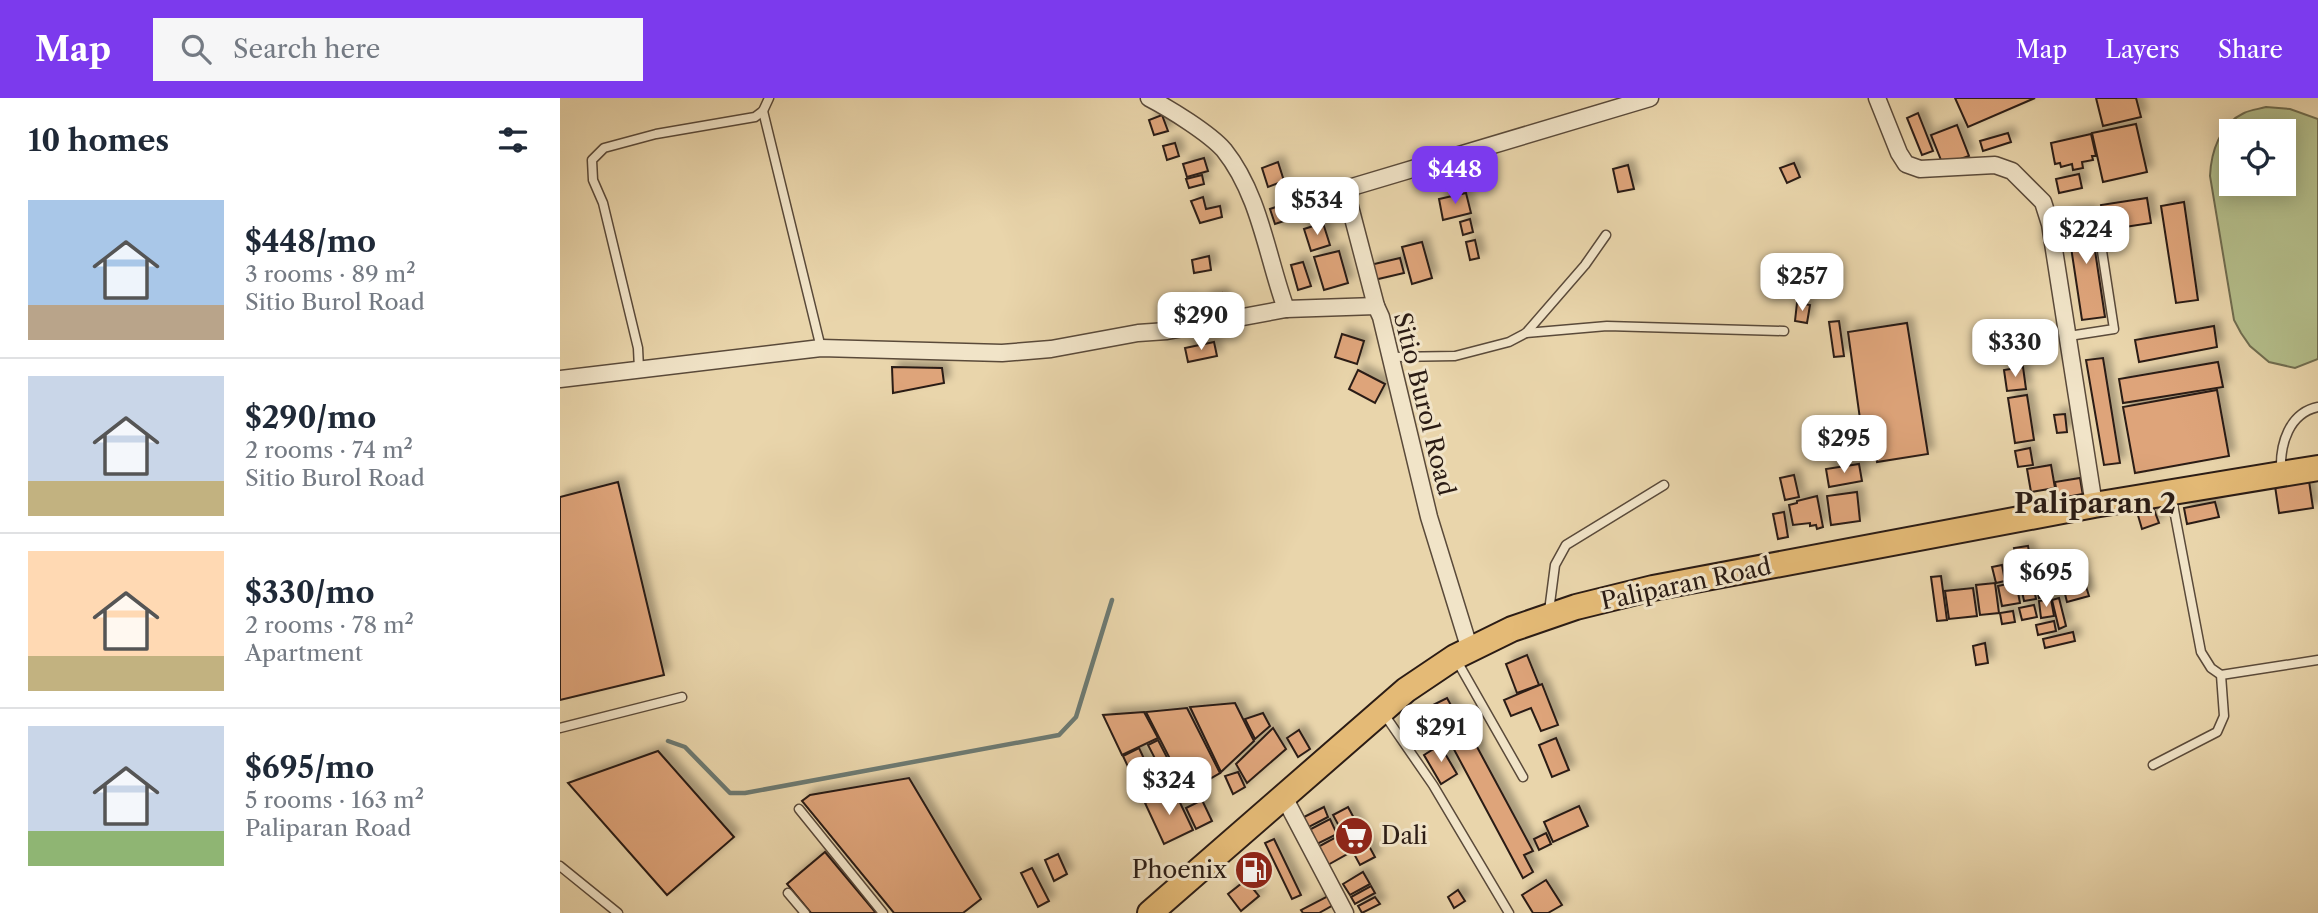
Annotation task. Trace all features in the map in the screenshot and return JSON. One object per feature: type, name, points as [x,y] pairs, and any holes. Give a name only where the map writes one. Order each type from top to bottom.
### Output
[{"type":"main road","name":"Paliparan Road","points":[[1150,913],[1381,711],[1462,654],[1512,629],[1576,607],[1653,588],[2170,491],[2318,468]]},
{"type":"street","points":[[1149,98],[1177,113],[1223,149],[1255,210],[1286,309]]},
{"type":"street","points":[[1376,306],[1348,199],[1352,187],[1650,98]]},
{"type":"street","points":[[1877,98],[1906,164],[1920,169],[1995,165],[2012,170],[2043,202],[2050,224],[2094,505]]},
{"type":"street","name":"Sitio Burol Road","points":[[560,379],[821,348],[1002,353],[1051,349],[1286,309],[1376,306],[1380,310],[1462,654]]},
{"type":"street","points":[[1284,797],[1345,913]]},
{"type":"lane","points":[[639,369],[638,348],[603,202],[593,180],[592,160],[604,148],[656,134],[755,117],[763,111],[769,98]]},
{"type":"lane","points":[[763,111],[821,348]]},
{"type":"lane","points":[[1391,357],[1455,356],[1509,342],[1526,333],[1585,265],[1606,235]]},
{"type":"lane","points":[[2068,335],[2114,329],[2100,238]]},
{"type":"lane","points":[[1526,333],[1607,326],[1784,331]]},
{"type":"lane","points":[[2281,472],[2281,456],[2290,426],[2302,412],[2318,407]]},
{"type":"lane","points":[[1548,617],[1555,565],[1566,545],[1664,485]]},
{"type":"lane","points":[[2170,491],[2178,520],[2201,652],[2211,668],[2221,675],[2318,660]]},
{"type":"lane","points":[[1462,654],[1523,777]]},
{"type":"lane","points":[[2153,765],[2217,732],[2224,716],[2221,675]]},
{"type":"lane","points":[[560,728],[682,697]]},
{"type":"lane","points":[[1381,711],[1433,785],[1509,913]]},
{"type":"lane","points":[[799,809],[883,913]]},
{"type":"lane","points":[[560,866],[618,913]]},
{"type":"lane","points":[[788,893],[805,913]]},
{"type":"green space","points":[[2266,107],[2290,109],[2318,119],[2318,359],[2295,368],[2269,362],[2250,346],[2234,320],[2210,176],[2212,158],[2219,138],[2219,196],[2296,196],[2296,119],[2235,119],[2246,112]]},
{"type":"building","points":[[1955,98],[2035,98],[1968,127]]},
{"type":"building","points":[[2096,98],[2136,98],[2141,117],[2103,126]]},
{"type":"building","points":[[1918,113],[1933,151],[1922,155],[1907,118]]},
{"type":"building","points":[[1162,115],[1168,131],[1154,135],[1149,120]]},
{"type":"building","points":[[2136,124],[2147,172],[2103,182],[2092,133]]},
{"type":"building","points":[[1957,125],[1969,156],[1943,165],[1931,135]]},
{"type":"building","points":[[2008,133],[2011,142],[1983,151],[1980,141]]},
{"type":"building","points":[[2091,134],[2096,156],[2092,156],[2093,160],[2082,162],[2083,168],[2073,170],[2072,164],[2061,167],[2060,163],[2055,164],[2051,143]]},
{"type":"building","points":[[1175,143],[1179,156],[1167,160],[1163,146]]},
{"type":"building","points":[[1204,158],[1208,171],[1187,177],[1183,164]]},
{"type":"building","points":[[1278,162],[1284,181],[1268,187],[1262,168]]},
{"type":"building","points":[[1794,163],[1800,177],[1787,183],[1780,168]]},
{"type":"building","points":[[1628,165],[1634,189],[1618,192],[1613,169]]},
{"type":"building","points":[[2079,174],[2082,188],[2059,193],[2056,179]]},
{"type":"building","points":[[1202,175],[1204,184],[1189,188],[1186,179]]},
{"type":"building","points":[[1466,193],[1471,213],[1443,220],[1439,199]]},
{"type":"building","points":[[1203,197],[1206,209],[1220,206],[1222,217],[1200,223],[1191,201]]},
{"type":"building","points":[[2147,198],[2151,223],[2105,230],[2101,205]]},
{"type":"building","points":[[2184,202],[2198,300],[2176,303],[2161,206]]},
{"type":"building","points":[[1282,205],[1287,220],[1275,224],[1270,209]]},
{"type":"building","points":[[2089,211],[2105,317],[2082,320],[2066,214]]},
{"type":"building","points":[[1470,219],[1473,232],[1463,235],[1460,222]]},
{"type":"building","points":[[1323,223],[1330,245],[1311,251],[1304,229]]},
{"type":"building","points":[[1475,240],[1479,258],[1470,260],[1466,242]]},
{"type":"building","points":[[1422,242],[1432,278],[1412,284],[1402,247]]},
{"type":"building","points":[[1339,251],[1348,283],[1324,290],[1314,257]]},
{"type":"building","points":[[1209,256],[1211,270],[1194,273],[1192,260]]},
{"type":"building","points":[[1400,258],[1404,273],[1374,280],[1370,265]]},
{"type":"building","points":[[1303,262],[1311,286],[1298,290],[1291,265]]},
{"type":"building","points":[[1830,282],[1832,292],[1819,295],[1817,284]]},
{"type":"building","points":[[1222,293],[1226,308],[1208,312],[1205,297]]},
{"type":"building","points":[[1190,301],[1194,317],[1179,321],[1175,305]]},
{"type":"building","points":[[1797,303],[1810,305],[1807,323],[1795,321]]},
{"type":"building","points":[[1839,321],[1844,356],[1834,357],[1829,322]]},
{"type":"building","points":[[1907,323],[1928,454],[1877,462],[1870,418],[1860,419],[1848,332]]},
{"type":"building","points":[[2214,326],[2217,347],[2139,362],[2135,340]]},
{"type":"building","points":[[1342,334],[1364,341],[1357,364],[1335,357]]},
{"type":"building","points":[[1214,342],[1217,356],[1188,362],[1185,348]]},
{"type":"building","points":[[2103,358],[2120,463],[2104,465],[2086,360]]},
{"type":"building","points":[[2218,362],[2223,387],[2123,403],[2119,379]]},
{"type":"building","points":[[892,367],[942,368],[944,383],[893,393]]},
{"type":"building","points":[[2023,367],[2026,389],[2007,391],[2004,370]]},
{"type":"building","points":[[1358,370],[1385,384],[1375,403],[1349,389]]},
{"type":"building","points":[[2217,390],[2229,456],[2135,473],[2123,407]]},
{"type":"building","points":[[2027,395],[2034,440],[2015,443],[2008,398]]},
{"type":"building","points":[[2065,414],[2067,432],[2057,433],[2054,415]]},
{"type":"building","points":[[2030,448],[2033,465],[2018,467],[2015,451]]},
{"type":"building","points":[[1859,464],[1862,481],[1829,487],[1826,469]]},
{"type":"building","points":[[2051,465],[2055,488],[2031,492],[2027,469]]},
{"type":"building","points":[[1794,475],[1799,497],[1785,500],[1780,478]]},
{"type":"building","points":[[2080,478],[2083,496],[2058,500],[2055,482]]},
{"type":"building","points":[[2309,481],[2313,508],[2279,513],[2275,486]]},
{"type":"building","points":[[618,482],[664,675],[560,700],[560,497]]},
{"type":"building","points":[[1857,492],[1860,521],[1831,525],[1827,496]]},
{"type":"building","points":[[1817,496],[1823,527],[1817,529],[1816,525],[1810,526],[1810,523],[1793,525],[1789,505]]},
{"type":"building","points":[[2215,502],[2219,517],[2187,524],[2184,508]]},
{"type":"building","points":[[2153,507],[2159,523],[2142,529],[2137,512]]},
{"type":"building","points":[[1784,512],[1788,537],[1778,539],[1773,514]]},
{"type":"building","points":[[2028,546],[2033,573],[2024,574],[2022,562],[2017,563],[2014,548]]},
{"type":"building","points":[[2002,565],[2005,581],[1996,583],[1992,567]]},
{"type":"building","points":[[2043,572],[2048,596],[2039,598],[2034,574]]},
{"type":"building","points":[[1941,576],[1947,620],[1937,621],[1931,577]]},
{"type":"building","points":[[2084,580],[2089,596],[2067,602],[2063,586]]},
{"type":"building","points":[[2016,582],[2020,603],[2002,606],[1998,586]]},
{"type":"building","points":[[1995,583],[1999,613],[1980,615],[1976,585]]},
{"type":"building","points":[[2033,584],[2036,599],[2024,601],[2021,586]]},
{"type":"building","points":[[1973,588],[1977,616],[1949,619],[1945,591]]},
{"type":"building","points":[[2059,598],[2066,626],[2059,629],[2052,600]]},
{"type":"building","points":[[2051,599],[2054,616],[2041,618],[2039,601]]},
{"type":"building","points":[[2034,605],[2037,617],[2022,620],[2019,608]]},
{"type":"building","points":[[2013,611],[2015,622],[2002,624],[2000,613]]},
{"type":"building","points":[[2054,621],[2056,631],[2038,635],[2036,625]]},
{"type":"building","points":[[2073,632],[2075,641],[2045,648],[2043,639]]},
{"type":"building","points":[[1985,643],[1988,663],[1976,665],[1973,646]]},
{"type":"building","points":[[1527,655],[1539,685],[1517,693],[1506,664]]},
{"type":"building","points":[[1542,684],[1558,725],[1541,731],[1531,708],[1511,716],[1504,700]]},
{"type":"building","points":[[1447,698],[1458,718],[1443,725],[1433,705]]},
{"type":"building","points":[[1235,703],[1254,741],[1221,772],[1190,707]]},
{"type":"building","points":[[1187,708],[1220,773],[1187,792],[1146,712]]},
{"type":"building","points":[[1144,712],[1158,738],[1122,755],[1103,715]]},
{"type":"building","points":[[1263,713],[1270,726],[1255,739],[1245,719]]},
{"type":"building","points":[[1462,719],[1533,851],[1524,855],[1533,872],[1523,878],[1443,729]]},
{"type":"building","points":[[1273,728],[1286,749],[1247,783],[1236,764]]},
{"type":"building","points":[[1299,730],[1310,749],[1298,757],[1287,738]]},
{"type":"building","points":[[1556,738],[1569,770],[1552,777],[1539,745]]},
{"type":"building","points":[[1158,740],[1175,773],[1165,778],[1148,745]]},
{"type":"building","points":[[1440,745],[1457,774],[1441,784],[1424,755]]},
{"type":"building","points":[[1139,748],[1153,778],[1137,786],[1123,756]]},
{"type":"building","points":[[658,751],[734,837],[667,895],[568,783]]},
{"type":"building","points":[[1238,772],[1245,787],[1233,794],[1225,776]]},
{"type":"building","points":[[909,778],[981,899],[963,913],[894,913],[802,801],[810,795]]},
{"type":"building","points":[[1174,790],[1193,830],[1164,844],[1145,803]]},
{"type":"building","points":[[1202,800],[1212,821],[1196,829],[1186,808]]},
{"type":"building","points":[[1579,806],[1588,826],[1553,842],[1544,822]]},
{"type":"building","points":[[1324,807],[1328,817],[1307,828],[1302,818]]},
{"type":"building","name":"Dali","points":[[1348,807],[1375,857],[1360,865],[1333,815]]},
{"type":"building","points":[[1330,819],[1337,834],[1317,844],[1309,830]]},
{"type":"building","points":[[1546,833],[1551,844],[1539,850],[1534,839]]},
{"type":"building","points":[[1340,835],[1349,853],[1326,866],[1316,848]]},
{"type":"building","points":[[1274,839],[1301,895],[1292,899],[1265,843]]},
{"type":"building","points":[[825,852],[876,913],[811,913],[787,884]]},
{"type":"building","points":[[1058,854],[1067,874],[1054,881],[1045,860]]},
{"type":"building","points":[[1032,868],[1049,901],[1038,907],[1021,873]]},
{"type":"building","points":[[1363,872],[1370,884],[1350,895],[1343,884]]},
{"type":"building","points":[[1246,880],[1259,896],[1241,911],[1228,894]]},
{"type":"building","points":[[1546,880],[1562,905],[1548,913],[1533,913],[1522,895]]},
{"type":"building","points":[[1371,886],[1375,893],[1355,904],[1351,897]]},
{"type":"building","points":[[1458,890],[1465,901],[1454,908],[1448,897]]},
{"type":"building","points":[[1330,895],[1335,904],[1319,913],[1303,913],[1301,910]]},
{"type":"building","points":[[1375,897],[1380,904],[1362,913],[1358,906]]},
{"type":"waterway","points":[[668,741],[685,747],[730,793],[745,793],[1059,735],[1076,717],[1112,600]]},
{"type":"place","name":"Dali","points":[[1354,836]]},
{"type":"place","name":"Phoenix","points":[[1254,870]]},
{"type":"district","name":"Paliparan 2","points":[[2095,503]]}]
